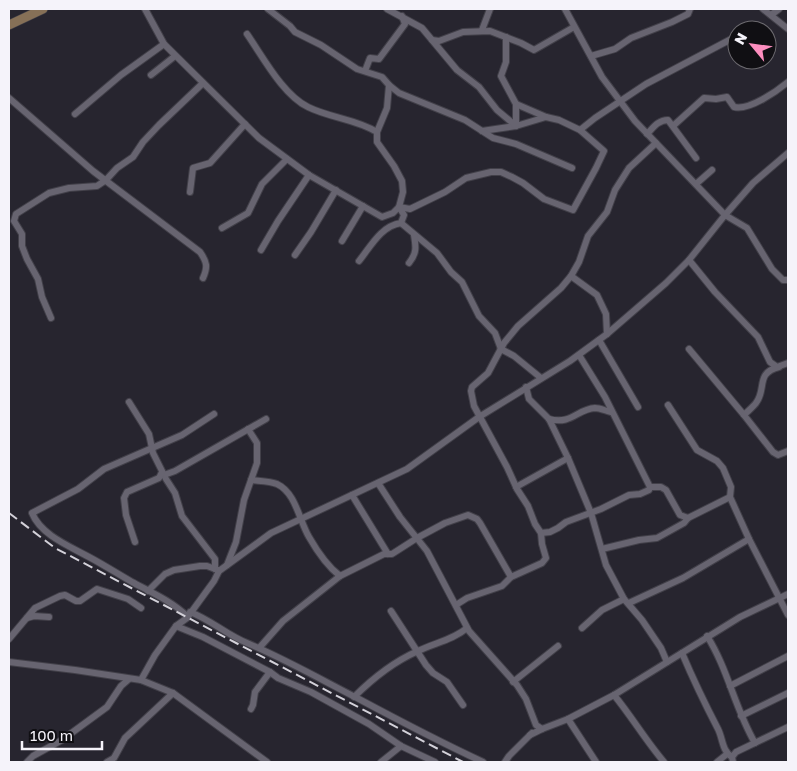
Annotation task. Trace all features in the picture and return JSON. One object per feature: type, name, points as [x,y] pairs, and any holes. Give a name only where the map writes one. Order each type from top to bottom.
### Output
[{"type":"street","points":[[9,25],[43,9]]},
{"type":"street","points":[[145,9],[164,44],[259,138],[309,175],[382,217],[392,213],[399,207],[403,192],[402,182],[394,166],[377,142],[377,132],[387,108],[389,85]]},
{"type":"street","points":[[268,9],[295,32],[321,45],[356,69],[382,77],[399,93],[465,120],[493,138],[516,144],[572,168]]},
{"type":"street","points":[[387,9],[422,28],[457,70],[479,87],[497,110],[516,126]]},
{"type":"street","points":[[482,30],[490,9]]},
{"type":"street","points":[[565,9],[602,77],[620,102],[647,134],[725,215],[747,228],[772,269],[783,280],[788,280]]},
{"type":"street","points":[[591,56],[615,48],[631,38],[672,22],[688,14],[690,9]]},
{"type":"street","points":[[763,9],[788,29]]},
{"type":"street","points":[[771,15],[779,9]]},
{"type":"street","points":[[365,71],[370,58],[378,59],[405,24],[402,16]]},
{"type":"street","points":[[432,40],[439,41],[463,32],[482,30],[495,32],[521,42],[534,50],[574,27]]},
{"type":"street","points":[[247,34],[284,86],[300,102],[309,108],[368,126],[377,132]]},
{"type":"street","points":[[506,37],[506,62],[501,76],[516,104],[516,126]]},
{"type":"street","points":[[580,130],[594,118],[646,84],[727,41]]},
{"type":"street","points":[[75,114],[121,75],[164,44]]},
{"type":"street","points":[[151,75],[175,56]]},
{"type":"street","points":[[673,126],[704,98],[716,99],[727,97],[734,107],[741,108],[769,96],[788,82]]},
{"type":"street","points":[[52,318],[42,297],[38,279],[22,246],[22,234],[14,221],[16,214],[49,193],[69,188],[96,186],[106,180],[117,168],[133,157],[143,142],[159,125],[203,83]]},
{"type":"street","points":[[9,98],[106,180],[200,252],[207,262],[207,270],[203,278]]},
{"type":"street","points":[[399,207],[410,209],[445,192],[466,178],[491,172],[501,172],[523,183],[544,199],[573,210],[604,150],[580,130],[516,104]]},
{"type":"street","points":[[482,130],[516,126],[546,117]]},
{"type":"street","points":[[647,134],[662,120],[668,120],[696,158]]},
{"type":"street","points":[[190,192],[192,168],[210,163],[245,124]]},
{"type":"street","points":[[456,605],[466,598],[502,586],[511,577],[546,560],[540,533],[528,506],[479,417],[472,398],[472,387],[488,373],[501,348],[518,326],[561,288],[571,276],[579,262],[588,236],[607,212],[615,190],[622,178],[629,168],[656,143]]},
{"type":"street","points":[[217,570],[270,533],[407,469],[479,417],[579,355],[647,301],[689,260],[753,184],[788,153]]},
{"type":"street","points":[[222,228],[248,213],[262,184],[288,159]]},
{"type":"street","points":[[696,184],[712,170]]},
{"type":"street","points":[[261,250],[309,175]]},
{"type":"street","points":[[295,255],[336,190]]},
{"type":"street","points":[[342,241],[363,206]]},
{"type":"street","points":[[399,207],[404,215],[402,223]]},
{"type":"street","points":[[402,223],[437,253],[451,272],[462,282],[479,316],[495,333],[501,348],[542,378]]},
{"type":"street","points":[[359,261],[388,227],[392,224],[402,223]]},
{"type":"street","points":[[408,263],[415,256],[414,235]]},
{"type":"street","points":[[416,251],[426,243]]},
{"type":"street","points":[[689,260],[715,292],[758,337],[770,362],[777,367],[785,364]]},
{"type":"street","points":[[571,276],[597,295],[606,314],[607,334]]},
{"type":"street","points":[[599,340],[616,366],[638,407]]},
{"type":"street","points":[[689,349],[773,452],[778,455],[788,451]]},
{"type":"street","points":[[579,355],[605,397],[650,486]]},
{"type":"street","points":[[744,415],[757,403],[762,390],[763,377],[770,369],[785,364]]},
{"type":"street","points":[[526,387],[529,399]]},
{"type":"street","points":[[515,395],[529,399],[549,419],[591,513],[606,565],[626,601],[642,620],[660,648],[666,662]]},
{"type":"street","points":[[129,402],[148,434],[163,474],[176,493],[182,516],[215,559],[217,570],[214,581],[154,655],[141,680]]},
{"type":"street","points":[[668,405],[697,450],[717,461],[723,468],[731,487],[730,497],[788,615]]},
{"type":"street","points":[[549,419],[565,420],[594,408],[611,412]]},
{"type":"street","points":[[214,414],[182,435],[104,469],[78,489],[32,513],[35,520],[41,528],[63,543],[189,614],[212,622],[246,643],[299,666],[354,697],[483,762]]},
{"type":"street","points":[[135,542],[126,515],[124,498],[127,492],[159,478],[163,474],[175,471],[266,419]]},
{"type":"street","points":[[228,564],[236,542],[244,500],[257,463],[257,443],[248,429]]},
{"type":"street","points":[[516,487],[568,458]]},
{"type":"street","points":[[250,480],[272,482],[280,485],[295,503],[300,518],[318,552],[340,576]]},
{"type":"street","points":[[378,483],[400,517],[427,551],[467,628],[514,682],[526,699],[539,727]]},
{"type":"street","points":[[540,533],[550,532],[566,522],[630,495],[640,494],[649,490],[650,486]]},
{"type":"street","points":[[650,486],[661,487],[666,490],[680,515],[688,518]]},
{"type":"street","points":[[352,495],[388,554]]},
{"type":"street","points":[[602,549],[638,540],[657,538],[684,523],[688,518],[730,497]]},
{"type":"street","points":[[260,648],[283,621],[340,576],[384,554],[392,554],[417,538],[468,515],[480,523],[511,577]]},
{"type":"street","points":[[582,628],[602,610],[683,578],[749,539]]},
{"type":"street","points":[[148,590],[165,574],[174,570],[200,566],[207,566],[217,570]]},
{"type":"street","points":[[9,639],[35,608],[60,596],[65,595],[80,601],[97,589],[128,599],[142,608]]},
{"type":"street","points":[[505,762],[539,727],[568,719],[614,695],[707,636],[740,617],[788,594]]},
{"type":"street","points":[[391,610],[426,665],[433,673],[447,682],[463,705]]},
{"type":"street","points":[[27,618],[34,616],[49,617]]},
{"type":"street","points":[[176,626],[203,637],[278,678],[311,692],[369,724],[401,746],[435,762]]},
{"type":"street","points":[[354,697],[384,669],[417,651],[458,635],[467,628]]},
{"type":"street","points":[[707,636],[715,649],[755,743]]},
{"type":"street","points":[[514,682],[558,646]]},
{"type":"street","points":[[682,653],[704,704],[719,730],[731,758]]},
{"type":"street","points":[[730,686],[788,656]]},
{"type":"street","points":[[9,662],[141,680],[173,693],[267,762]]},
{"type":"street","points":[[250,709],[254,705],[255,692],[270,672]]},
{"type":"street","points":[[27,762],[33,756],[62,740],[107,707],[121,686],[129,679]]},
{"type":"street","points":[[107,762],[114,758],[125,738],[173,693]]},
{"type":"street","points":[[742,716],[788,693]]},
{"type":"street","points":[[614,695],[664,762]]},
{"type":"street","points":[[568,719],[596,762]]},
{"type":"street","points":[[717,762],[731,758],[736,752],[788,728]]},
{"type":"street","points":[[381,762],[401,746]]},
{"type":"railway","points":[[9,513],[55,548],[463,762]]}]
